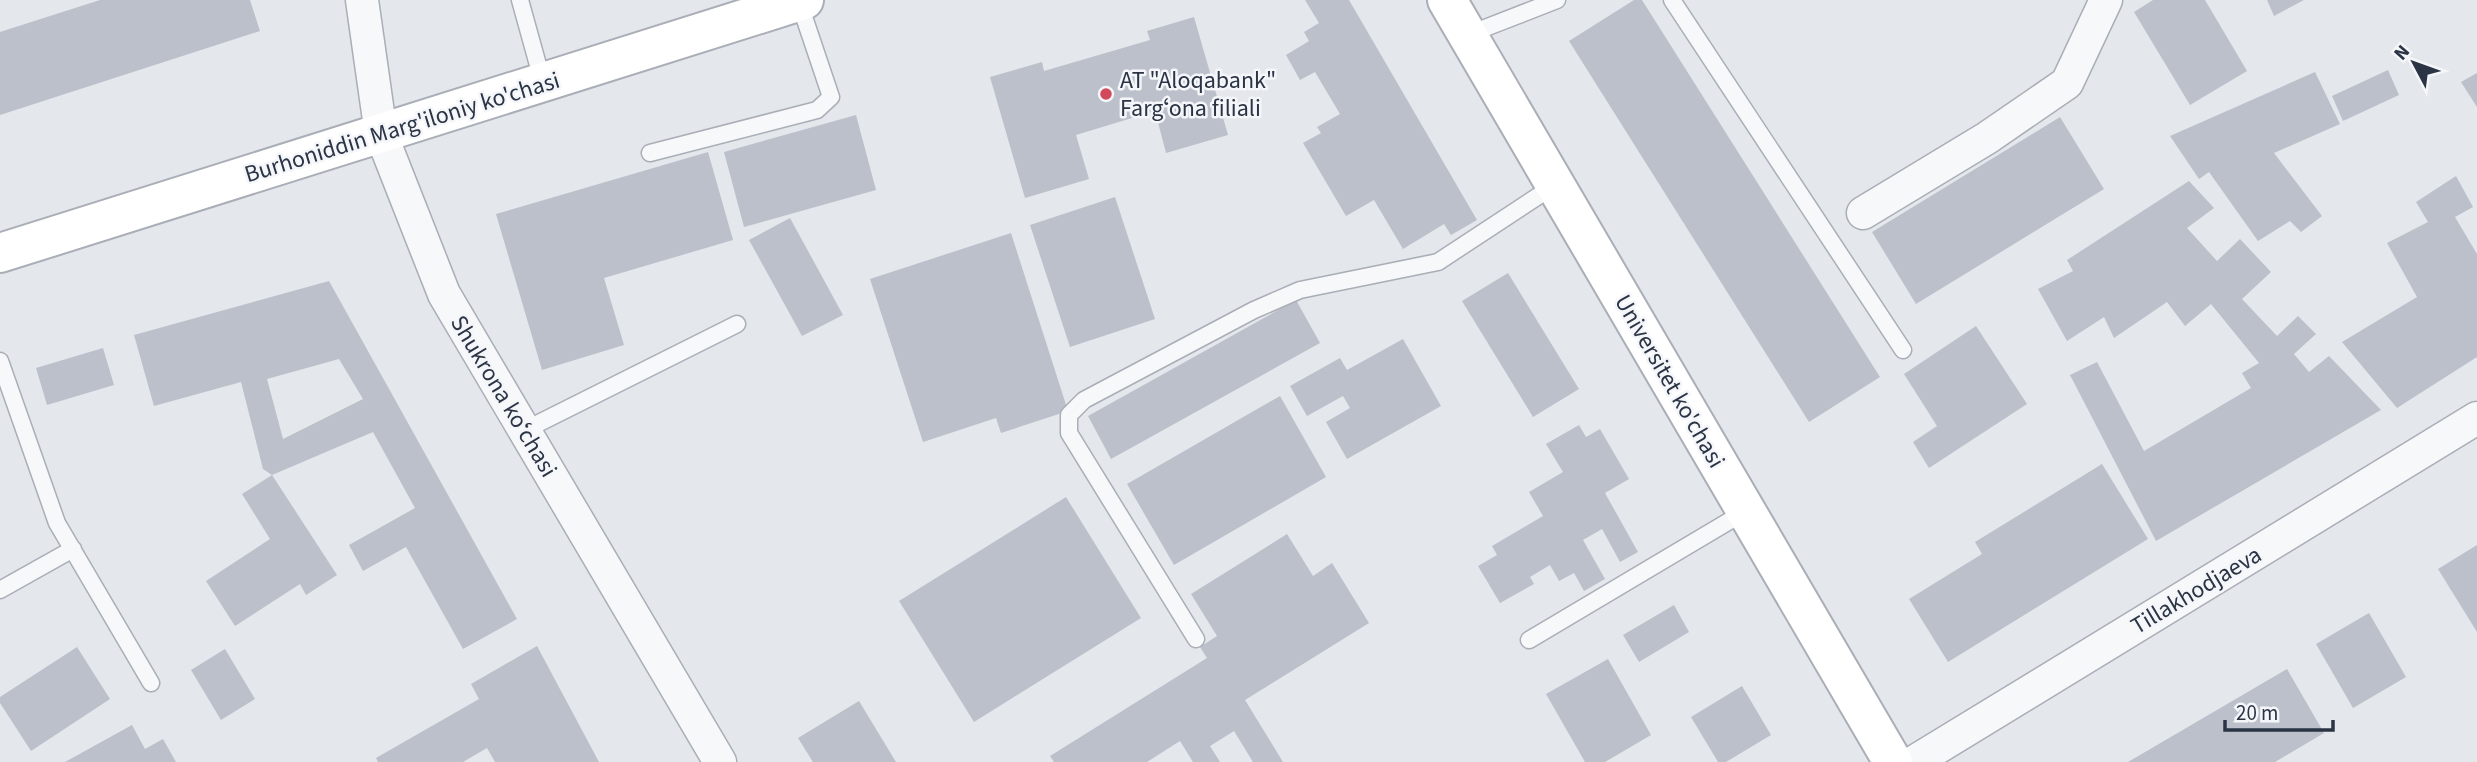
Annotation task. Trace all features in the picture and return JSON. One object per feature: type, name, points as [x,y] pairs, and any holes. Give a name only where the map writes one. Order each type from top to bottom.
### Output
[{"type":"main road","name":"Universitet ko'chasi","points":[[1447,0],[1893,762]]},
{"type":"main road","name":"Burhoniddin Marg'iloniy ko'chasi","points":[[0,253],[801,1]]},
{"type":"street","name":"Shukrona koʻchasi","points":[[362,0],[381,134],[444,294],[720,762]]},
{"type":"street","points":[[1863,213],[1987,138],[2067,83],[2106,0]]},
{"type":"street","name":"Tillakhodjaeva","points":[[1914,762],[2477,418]]},
{"type":"lane","points":[[520,0],[543,83]]},
{"type":"lane","points":[[1467,35],[1557,0]]},
{"type":"lane","points":[[1672,0],[1903,350]]},
{"type":"lane","points":[[650,153],[817,110],[831,97],[801,1]]},
{"type":"lane","points":[[1196,639],[1069,433],[1069,415],[1084,400],[1254,310],[1300,290],[1438,262],[1555,185]]},
{"type":"lane","points":[[525,430],[737,324]]},
{"type":"lane","points":[[0,361],[57,523],[151,683]]},
{"type":"lane","points":[[1529,640],[1746,511]]},
{"type":"lane","points":[[0,590],[73,550]]},
{"type":"building","points":[[100,0],[250,0],[260,31],[0,115],[0,32]]},
{"type":"building","points":[[1305,0],[1349,0],[1477,220],[1451,235],[1444,224],[1403,249],[1374,200],[1346,216],[1303,143],[1321,133],[1317,127],[1340,114],[1315,72],[1300,80],[1286,55],[1309,41],[1304,32],[1319,23]]},
{"type":"building","points":[[1634,0],[1642,0],[1880,377],[1809,422],[1569,41]]},
{"type":"building","points":[[2153,0],[2205,0],[2247,71],[2190,105],[2134,12]]},
{"type":"building","points":[[2267,0],[2304,0],[2274,16]]},
{"type":"building","name":"AT \"Aloqabank\" Fargʻona filiali","points":[[1194,17],[1228,135],[1166,153],[1155,111],[1076,135],[1089,179],[1025,198],[990,77],[1042,62],[1044,71],[1150,40],[1147,31]]},
{"type":"building","points":[[2388,70],[2399,95],[2343,121],[2332,96]]},
{"type":"building","points":[[2315,72],[2340,124],[2274,153],[2322,216],[2301,232],[2290,221],[2258,241],[2209,172],[2199,179],[2170,136]]},
{"type":"building","points":[[2477,73],[2477,107],[2461,82]]},
{"type":"building","points":[[856,115],[876,190],[744,227],[724,152]]},
{"type":"building","points":[[2060,117],[2104,189],[1916,304],[1872,232]]},
{"type":"building","points":[[708,152],[733,240],[604,278],[624,345],[542,370],[496,214]]},
{"type":"building","points":[[2456,176],[2473,207],[2455,217],[2477,254],[2477,357],[2397,408],[2342,342],[2417,297],[2387,243],[2428,222],[2416,202]]},
{"type":"building","points":[[2189,181],[2214,208],[2187,228],[2217,261],[2240,239],[2271,272],[2242,299],[2277,336],[2298,316],[2316,334],[2294,354],[2309,372],[2329,356],[2381,410],[2156,541],[2070,375],[2097,362],[2144,451],[2251,388],[2242,373],[2259,363],[2211,304],[2185,326],[2167,302],[2114,338],[2104,317],[2067,341],[2038,289],[2073,271],[2067,260]]},
{"type":"building","points":[[1115,197],[1155,319],[1070,347],[1030,225]]},
{"type":"building","points":[[790,218],[843,315],[802,336],[749,240]]},
{"type":"building","points":[[1011,233],[1068,411],[1001,433],[996,418],[923,442],[870,279]]},
{"type":"building","points":[[1508,273],[1579,389],[1533,417],[1462,301]]},
{"type":"building","points":[[329,281],[517,619],[463,649],[406,547],[363,571],[349,545],[415,508],[373,432],[272,475],[263,469],[241,382],[154,406],[134,335]],"holes":[[[339,359],[363,399],[283,439],[267,379]]]},
{"type":"building","points":[[1296,300],[1320,343],[1111,459],[1088,416]]},
{"type":"building","points":[[1976,326],[2027,404],[1929,468],[1913,442],[1937,426],[1904,374]]},
{"type":"building","points":[[1403,339],[1441,406],[1347,459],[1326,422],[1350,408],[1343,396],[1307,416],[1290,386],[1340,358],[1347,370]]},
{"type":"building","points":[[103,348],[114,385],[47,405],[36,368]]},
{"type":"building","points":[[1280,396],[1326,477],[1174,565],[1127,484]]},
{"type":"building","points":[[1579,425],[1586,437],[1600,429],[1629,479],[1605,493],[1638,552],[1620,562],[1602,529],[1583,540],[1605,579],[1584,591],[1574,573],[1559,581],[1550,565],[1530,577],[1534,584],[1500,603],[1478,566],[1497,555],[1492,546],[1543,516],[1529,492],[1563,472],[1546,444]]},
{"type":"building","points":[[2102,464],[2148,539],[1948,662],[1909,599],[1982,554],[1975,542]]},
{"type":"building","points":[[272,475],[337,575],[306,595],[300,584],[235,626],[206,581],[270,539],[242,494]]},
{"type":"building","points":[[1066,497],[1141,618],[974,722],[899,601]]},
{"type":"building","points":[[1287,534],[1313,576],[1332,563],[1369,623],[1245,700],[1283,762],[1253,762],[1234,731],[1210,746],[1220,762],[1193,762],[1180,741],[1147,762],[1054,762],[1050,756],[1207,658],[1200,647],[1217,636],[1191,594]]},
{"type":"building","points":[[2477,545],[2477,632],[2438,569]]},
{"type":"building","points":[[1674,605],[1689,632],[1639,662],[1623,635]]},
{"type":"building","points":[[2369,613],[2406,677],[2353,708],[2316,644]]},
{"type":"building","points":[[537,646],[599,762],[495,762],[487,748],[463,762],[378,762],[376,758],[479,699],[471,684]]},
{"type":"building","points":[[77,647],[110,699],[31,751],[0,703],[0,697]]},
{"type":"building","points":[[225,649],[255,699],[221,720],[191,670]]},
{"type":"building","points":[[1608,659],[1651,735],[1605,762],[1585,762],[1546,694]]},
{"type":"building","points":[[2287,669],[2324,733],[2275,762],[2128,762]]},
{"type":"building","points":[[1742,686],[1771,735],[1726,762],[1718,762],[1691,717]]},
{"type":"building","points":[[859,701],[896,762],[813,762],[798,738]]},
{"type":"building","points":[[132,725],[145,749],[163,739],[176,762],[65,762]]},
{"type":"place","name":"AT \"Aloqabank\" Fargʻona filiali","points":[[1106,94]]}]
